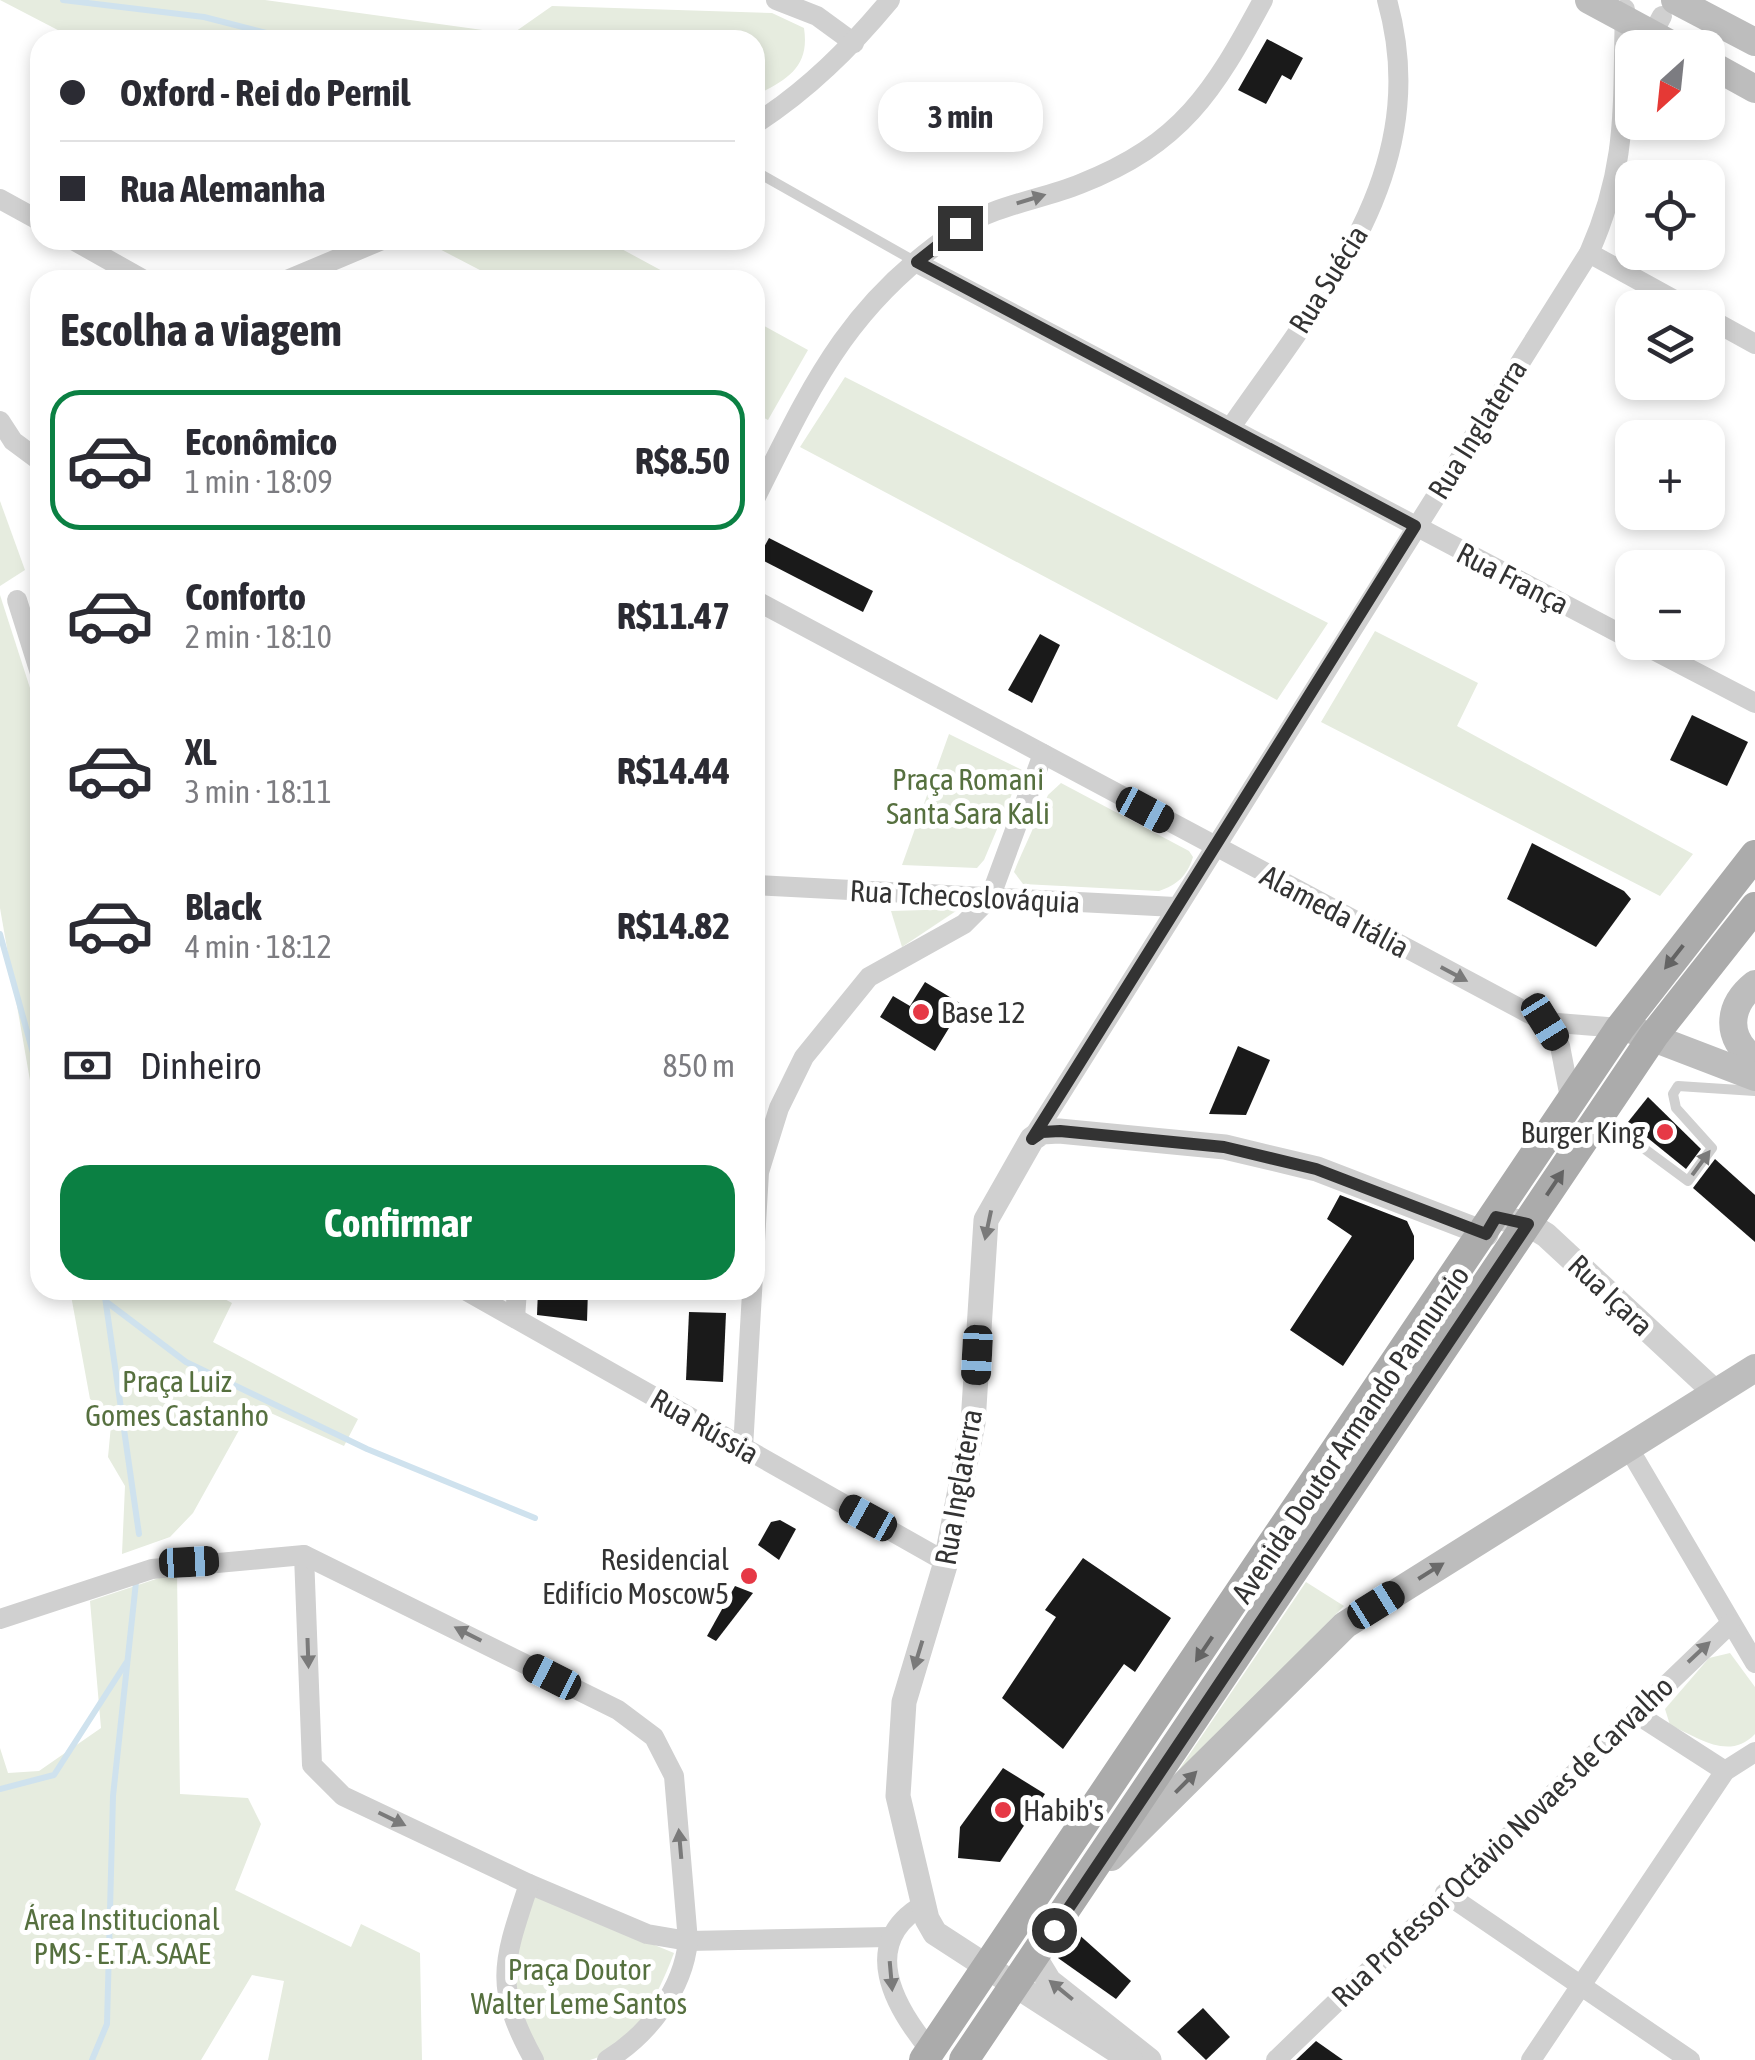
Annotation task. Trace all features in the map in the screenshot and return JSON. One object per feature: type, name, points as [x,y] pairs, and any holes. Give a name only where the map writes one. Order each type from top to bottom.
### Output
[{"type":"main road","points":[[1589,0],[1755,42]]},
{"type":"main road","points":[[1725,73],[1755,88]]},
{"type":"main road","name":"Avenida Doutor Armando Pannunzio","points":[[928,2056],[1491,1226],[1620,1028],[1755,856]]},
{"type":"main road","points":[[1729,887],[1754,909]]},
{"type":"main road","name":"Avenida Doutor Armando Pannunzio","points":[[964,2060],[1654,1035],[1754,909]]},
{"type":"main road","points":[[1755,984],[1734,1008],[1732,1022],[1738,1045],[1755,1060]]},
{"type":"main road","points":[[1620,1028],[1654,1035],[1755,1077]]},
{"type":"main road","points":[[1092,1875],[1345,1625],[1755,1368]]},
{"type":"street","points":[[776,0],[817,16],[854,43]]},
{"type":"street","points":[[765,117],[802,92],[854,43],[890,0]]},
{"type":"street","points":[[765,480],[836,344],[866,307],[960,228],[1010,205],[1081,184],[1150,148],[1186,120],[1220,80],[1263,0]]},
{"type":"street","name":"Rua Suécia","points":[[1231,427],[1362,234],[1400,116],[1399,66],[1387,0]]},
{"type":"street","name":"Rua Inglaterra","points":[[1131,2060],[1014,1988],[935,1932],[923,1905],[898,1796],[904,1702],[946,1562],[973,1423],[986,1220],[1175,907],[1589,252],[1616,183],[1622,140]]},
{"type":"street","points":[[0,199],[30,216]]},
{"type":"street","points":[[91,250],[126,270]]},
{"type":"street","points":[[311,270],[358,250]]},
{"type":"street","points":[[1589,252],[1657,290]]},
{"type":"street","name":"Rua França","points":[[917,262],[1615,631]]},
{"type":"street","points":[[1725,327],[1755,344]]},
{"type":"street","points":[[0,422],[13,441],[30,454]]},
{"type":"street","points":[[16,600],[30,642]]},
{"type":"street","name":"Alameda Itália","points":[[765,605],[1545,1022],[1620,1028]]},
{"type":"street","name":"Rua França","points":[[1671,660],[1755,704]]},
{"type":"street","points":[[765,1153],[779,1108],[804,1057],[869,978],[964,924],[990,898],[1044,754]]},
{"type":"street","name":"Rua Tchecoslováquia","points":[[765,886],[1175,907]]},
{"type":"street","points":[[1545,1022],[1560,1046],[1570,1104]]},
{"type":"street","name":"Rua Içara","points":[[1032,1139],[1042,1132],[1060,1131],[1224,1147],[1316,1169],[1491,1226],[1528,1224],[1546,1235],[1715,1392]]},
{"type":"street","name":"Rua Rússia","points":[[483,1300],[946,1562]]},
{"type":"street","points":[[515,1318],[516,1300]]},
{"type":"street","points":[[743,1448],[752,1300]]},
{"type":"street","points":[[1628,1447],[1755,1663]]},
{"type":"street","points":[[304,1555],[312,1765],[343,1796],[529,1884],[648,1934],[688,1941],[890,1937]]},
{"type":"street","points":[[0,1619],[152,1568],[304,1555],[618,1710],[654,1737],[674,1776],[688,1941],[686,1960],[665,2006],[624,2049],[607,2060]]},
{"type":"street","name":"Rua Professor Octávio Novaes de Carvalho","points":[[1276,2060],[1444,1893],[1730,1624]]},
{"type":"street","points":[[1635,1713],[1725,1771]]},
{"type":"street","points":[[1531,2060],[1725,1771],[1755,1752]]},
{"type":"street","points":[[529,1884],[513,1931],[503,1987],[512,2022],[534,2060]]},
{"type":"street","points":[[1444,1893],[1690,2060]]},
{"type":"street","points":[[923,1905],[895,1925],[890,1937],[893,1996],[928,2056]]},
{"type":"street","points":[[1035,1958],[1049,1982],[1150,2060]]},
{"type":"lane","points":[[765,178],[917,262]]},
{"type":"lane","points":[[1599,1116],[1688,1181],[1712,1148],[1674,1104],[1678,1086],[1755,1091]]},
{"type":"green space","points":[[0,0],[265,0],[483,30],[58,30]]},
{"type":"green space","points":[[552,6],[772,13],[804,28],[805,42],[800,63],[765,91],[765,30],[518,30]]},
{"type":"green space","points":[[441,250],[624,250],[660,270],[480,270]]},
{"type":"green space","points":[[765,326],[808,350],[768,420],[765,418]]},
{"type":"green space","points":[[845,377],[1328,623],[1277,700],[800,447]]},
{"type":"green space","points":[[0,501],[25,570],[0,586]]},
{"type":"green space","points":[[0,595],[30,688],[30,1080],[0,908]]},
{"type":"green space","points":[[1375,631],[1478,683],[1457,726],[1693,854],[1660,896],[1321,722]]},
{"type":"green space","name":"Praça Romani Santa Sara Kali","points":[[949,734],[1022,770],[984,860],[977,868],[902,865]]},
{"type":"green space","points":[[1061,783],[1189,851],[1193,857],[1184,875],[1159,891],[1023,884],[1014,872],[1048,795]]},
{"type":"green space","points":[[959,909],[902,947],[891,911]]},
{"type":"green space","name":"Praça Luiz Gomes Castanho","points":[[72,1300],[226,1300],[232,1303],[213,1342],[358,1419],[344,1446],[253,1405],[193,1513],[170,1537],[122,1554],[125,1486],[108,1457],[112,1415],[90,1399]]},
{"type":"green space","name":"Área Institucional PMS - E.T.A. SAAE","points":[[177,1572],[180,1794],[248,1798],[261,1824],[235,1890],[351,1947],[361,1924],[420,1953],[422,2060],[268,2060],[284,1981],[252,1975],[201,2060],[0,2060],[0,1748],[8,1773],[39,1771],[101,1728],[90,1601]]},
{"type":"green space","points":[[1306,1582],[1344,1606],[1170,1783]]},
{"type":"green space","points":[[1730,1653],[1755,1687],[1755,1734],[1735,1746],[1724,1746],[1670,1725],[1665,1709],[1709,1658]]},
{"type":"green space","name":"Praça Doutor Walter Leme Santos","points":[[530,1894],[674,1953],[653,2001],[632,2031],[606,2053],[590,2060],[543,2060],[507,1986]]},
{"type":"building","points":[[1267,39],[1303,58],[1291,80],[1282,75],[1266,104],[1238,90]]},
{"type":"building","points":[[769,538],[873,591],[863,612],[765,562]]},
{"type":"building","points":[[1040,634],[1060,645],[1032,703],[1008,690]]},
{"type":"building","points":[[1692,715],[1748,742],[1727,786],[1670,760]]},
{"type":"building","points":[[1532,843],[1624,891],[1631,899],[1596,947],[1507,899]]},
{"type":"building","name":"Base 12","points":[[925,982],[963,1005],[935,1051],[880,1017],[893,996],[910,1006]]},
{"type":"building","points":[[1238,1046],[1270,1060],[1246,1115],[1209,1114]]},
{"type":"building","name":"Burger King","points":[[1648,1097],[1701,1149],[1686,1169],[1628,1122]]},
{"type":"building","points":[[1715,1159],[1755,1195],[1755,1242],[1693,1188]]},
{"type":"building","points":[[1340,1195],[1407,1221],[1414,1236],[1414,1259],[1343,1366],[1290,1330],[1352,1236],[1327,1219]]},
{"type":"building","points":[[538,1300],[588,1300],[587,1321],[537,1315]]},
{"type":"building","points":[[689,1312],[726,1313],[723,1382],[686,1380]]},
{"type":"building","points":[[780,1520],[796,1529],[779,1560],[758,1545],[771,1522]]},
{"type":"building","points":[[1083,1558],[1171,1618],[1135,1672],[1124,1664],[1063,1749],[1002,1698],[1056,1617],[1045,1610]]},
{"type":"building","points":[[735,1586],[753,1593],[716,1641],[707,1636]]},
{"type":"building","name":"Habib's","points":[[1003,1768],[1045,1794],[1000,1862],[958,1858],[960,1827]]},
{"type":"building","points":[[1076,1932],[1131,1981],[1116,1999],[1058,1958]]},
{"type":"building","points":[[1203,2008],[1230,2037],[1206,2060],[1177,2032]]},
{"type":"building","points":[[1316,2041],[1343,2060],[1296,2060]]},
{"type":"waterway","points":[[63,0],[204,17],[255,30]]},
{"type":"waterway","points":[[0,934],[30,1042]]},
{"type":"waterway","points":[[105,1300],[139,1534]]},
{"type":"waterway","points":[[108,1303],[186,1362],[367,1449],[535,1518]]},
{"type":"waterway","points":[[92,2060],[107,2024],[113,1796],[136,1582]]},
{"type":"waterway","points":[[0,1789],[54,1775],[126,1663]]},
{"type":"place","name":"Base 12","points":[[921,1012]]},
{"type":"place","name":"Burger King","points":[[1665,1132]]},
{"type":"place","name":"Residencial Edifício Moscow5","points":[[749,1576]]},
{"type":"place","name":"Habib's","points":[[1003,1810]]},
{"type":"route","points":[[960,228],[917,262],[1415,526],[1032,1139],[1042,1132],[1060,1131],[1224,1147],[1316,1169],[1486,1234],[1496,1217],[1528,1224],[1054,1930]]}]
